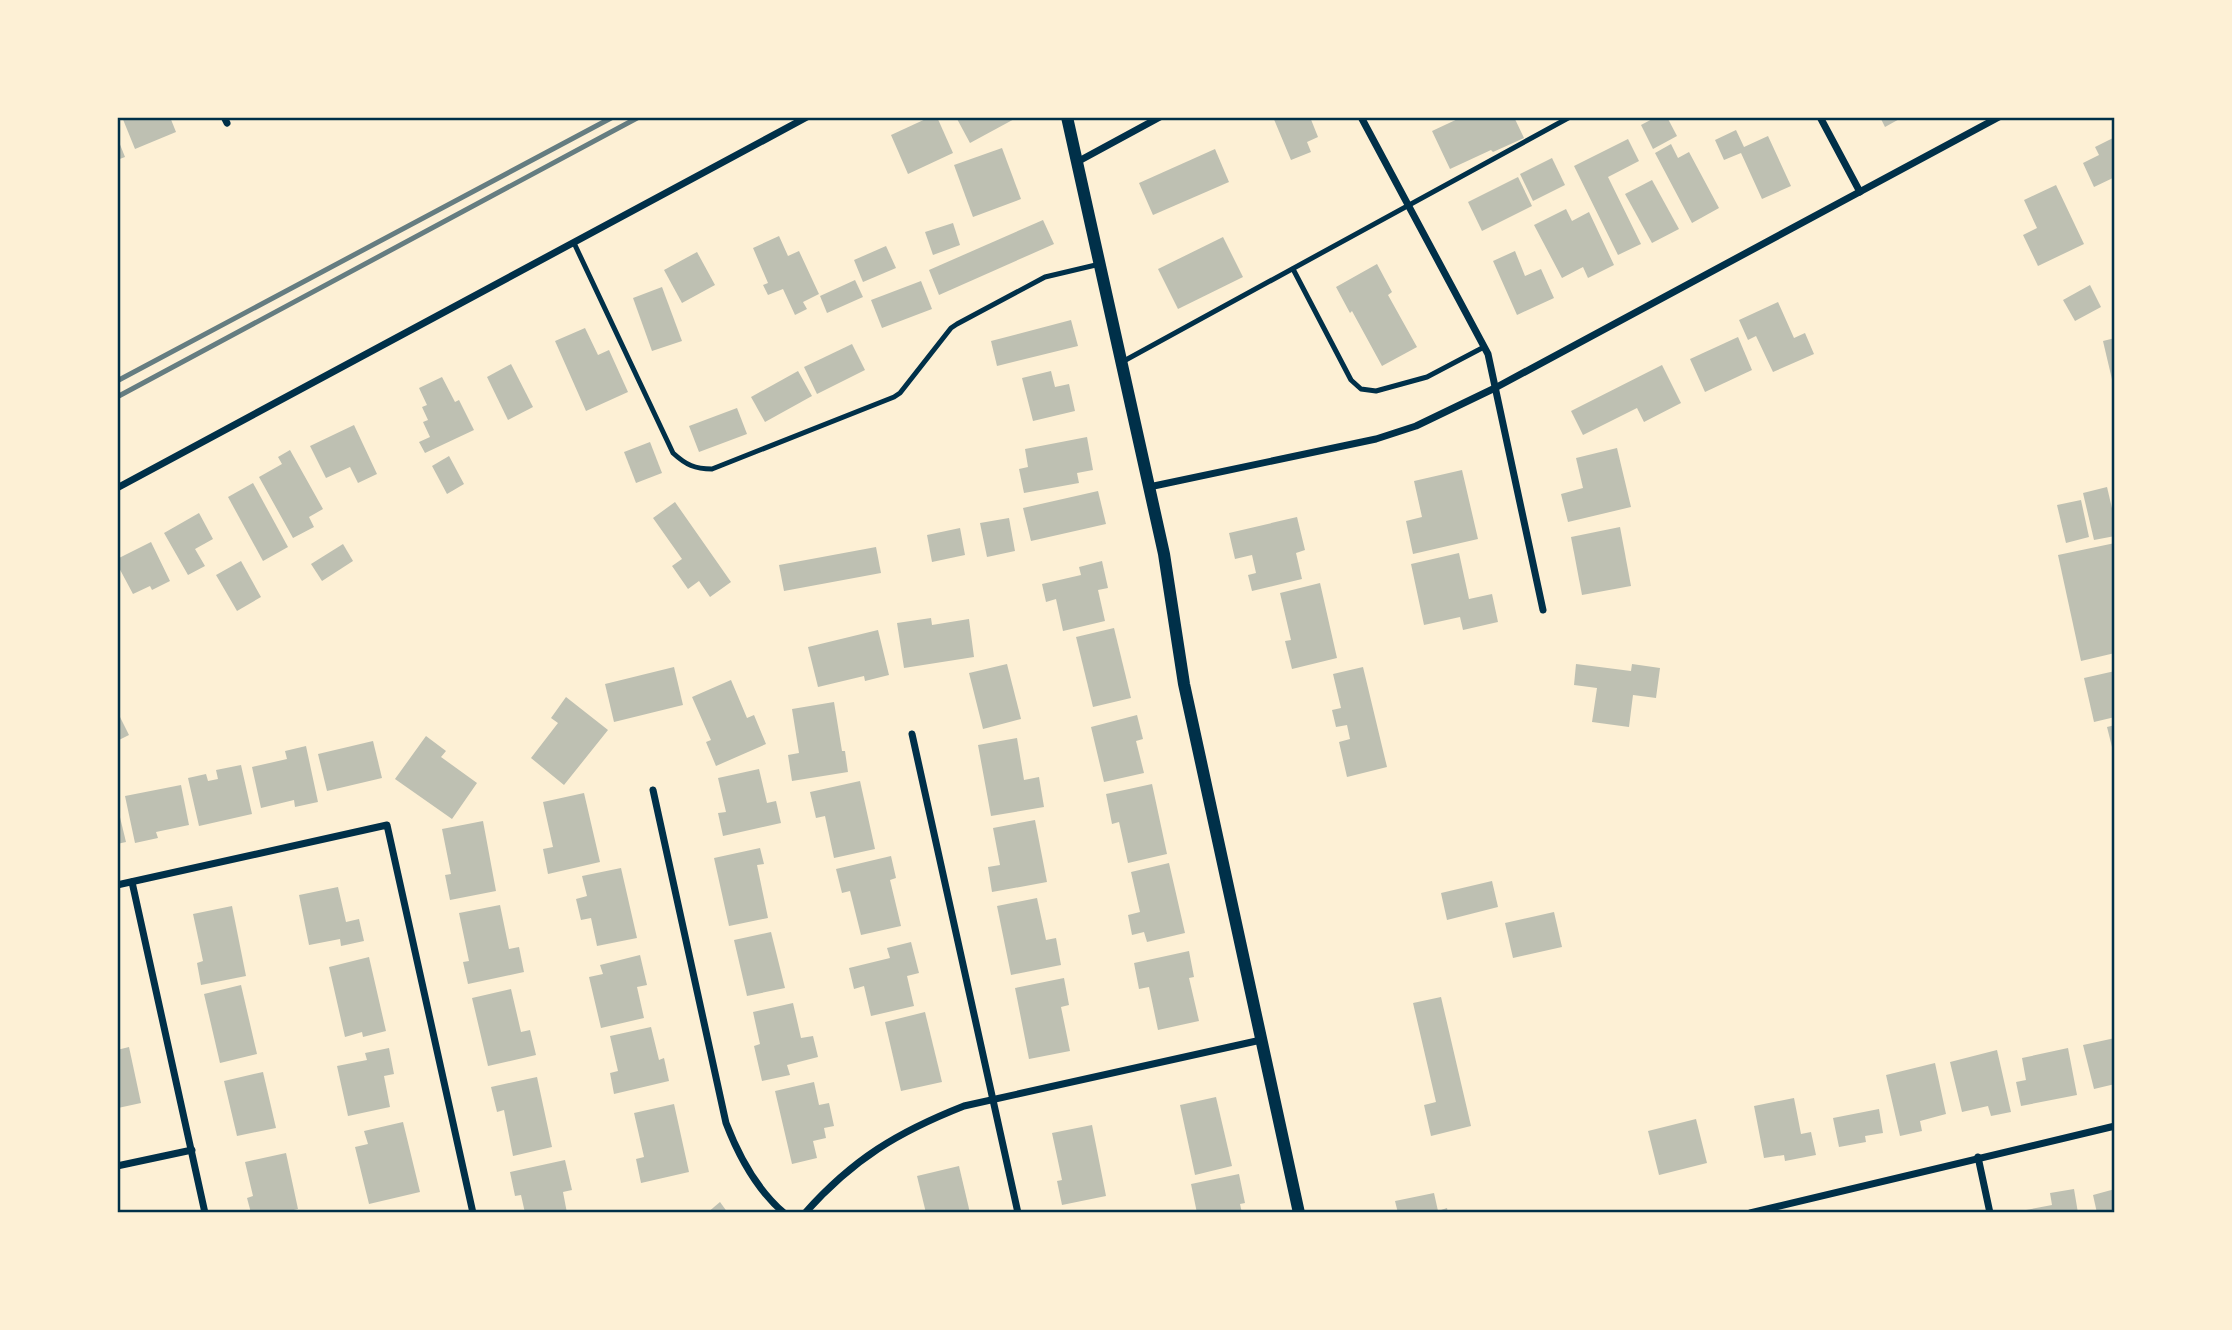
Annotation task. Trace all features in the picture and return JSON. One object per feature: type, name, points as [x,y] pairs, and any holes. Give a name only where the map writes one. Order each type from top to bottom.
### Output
[{"type":"street","points":[[117,488],[807,117]]},
{"type":"street","points":[[1067,117],[1164,554],[1184,684],[1300,1213]]},
{"type":"street","points":[[1077,162],[1160,117]]},
{"type":"street","points":[[1361,117],[1488,354],[1543,610]]},
{"type":"street","points":[[1820,117],[1860,192]]},
{"type":"street","points":[[1149,486],[1376,439],[1426,422],[1999,117]]},
{"type":"street","points":[[912,734],[1018,1213]]},
{"type":"street","points":[[653,790],[726,1123],[738,1154],[755,1181],[785,1213]]},
{"type":"street","points":[[117,886],[387,825],[473,1213]]},
{"type":"street","points":[[132,882],[205,1213]]},
{"type":"street","points":[[805,1213],[854,1164],[883,1143],[920,1123],[964,1106],[1262,1040]]},
{"type":"street","points":[[1750,1213],[2115,1126]]},
{"type":"street","points":[[117,1166],[192,1150]]},
{"type":"street","points":[[1978,1157],[1990,1213]]},
{"type":"lane","points":[[1122,362],[1570,117]]},
{"type":"lane","points":[[574,243],[673,453],[685,464],[698,469],[712,469],[894,397],[957,324],[1045,277],[1100,264]]},
{"type":"lane","points":[[1293,269],[1351,380],[1361,389],[1376,391],[1427,377],[1484,347]]},
{"type":"building","points":[[122,117],[170,117],[176,132],[135,149]]},
{"type":"building","points":[[930,117],[937,117],[953,153],[908,174],[891,135]]},
{"type":"building","points":[[956,117],[1018,117],[970,143]]},
{"type":"building","points":[[1273,117],[1310,117],[1318,137],[1307,142],[1311,152],[1291,160]]},
{"type":"building","points":[[1462,117],[1495,117],[1496,120],[1514,117],[1524,138],[1450,169],[1432,131]]},
{"type":"building","points":[[1656,117],[1667,117],[1677,136],[1653,149],[1641,125]]},
{"type":"building","points":[[1880,117],[1903,117],[1885,127]]},
{"type":"building","points":[[1736,130],[1744,147],[1768,136],[1791,186],[1762,199],[1741,153],[1724,160],[1715,140]]},
{"type":"building","points":[[117,137],[125,157],[117,160]]},
{"type":"building","points":[[2115,137],[2115,177],[2094,187],[2083,163],[2099,155],[2095,147]]},
{"type":"building","points":[[1628,139],[1639,161],[1608,177],[1641,244],[1618,255],[1574,166]]},
{"type":"building","points":[[1671,144],[1678,158],[1689,152],[1719,208],[1692,223],[1655,153]]},
{"type":"building","points":[[1002,148],[1021,199],[973,217],[954,165]]},
{"type":"building","points":[[1215,149],[1229,182],[1153,215],[1139,183]]},
{"type":"building","points":[[1552,158],[1565,185],[1533,201],[1520,174]]},
{"type":"building","points":[[1518,177],[1532,206],[1482,231],[1468,202]]},
{"type":"building","points":[[1652,180],[1679,229],[1652,243],[1625,194]]},
{"type":"building","points":[[2056,185],[2084,244],[2038,266],[2023,235],[2037,228],[2024,200]]},
{"type":"building","points":[[1566,209],[1572,221],[1589,212],[1614,265],[1588,278],[1583,267],[1562,278],[1534,225]]},
{"type":"building","points":[[1043,220],[1054,244],[939,295],[929,270]]},
{"type":"building","points":[[953,223],[960,245],[933,255],[925,232]]},
{"type":"building","points":[[779,236],[788,256],[799,251],[819,294],[803,302],[807,309],[795,315],[783,289],[768,295],[763,285],[768,283],[753,248]]},
{"type":"building","points":[[1223,237],[1243,277],[1178,309],[1158,269]]},
{"type":"building","points":[[886,246],[896,268],[863,282],[854,260]]},
{"type":"building","points":[[1515,251],[1525,276],[1541,269],[1554,298],[1517,315],[1493,261]]},
{"type":"building","points":[[697,252],[715,285],[682,303],[664,270]]},
{"type":"building","points":[[1377,264],[1392,292],[1388,295],[1417,347],[1382,366],[1336,287]]},
{"type":"building","points":[[855,280],[863,297],[827,313],[820,296]]},
{"type":"building","points":[[921,281],[932,309],[882,328],[871,300]]},
{"type":"building","points":[[2090,285],[2101,307],[2075,321],[2063,300]]},
{"type":"building","points":[[662,287],[682,341],[652,351],[633,298]]},
{"type":"building","points":[[1778,302],[1794,338],[1805,333],[1814,354],[1773,372],[1756,336],[1748,340],[1739,320]]},
{"type":"building","points":[[1071,320],[1078,346],[997,366],[991,341]]},
{"type":"building","points":[[585,328],[598,355],[609,350],[628,392],[586,411],[555,341]]},
{"type":"building","points":[[1738,337],[1752,370],[1705,392],[1690,359]]},
{"type":"building","points":[[2115,338],[2115,388],[2114,388],[2103,341]]},
{"type":"building","points":[[852,344],[865,370],[817,394],[804,367]]},
{"type":"building","points":[[511,364],[533,407],[508,420],[487,377]]},
{"type":"building","points":[[1662,365],[1681,403],[1644,422],[1637,408],[1583,435],[1571,411]]},
{"type":"building","points":[[798,371],[812,396],[765,422],[751,397]]},
{"type":"building","points":[[1051,371],[1055,387],[1069,384],[1075,411],[1033,421],[1022,378]]},
{"type":"building","points":[[442,377],[455,402],[459,400],[474,430],[425,453],[419,442],[430,437],[423,422],[428,420],[422,407],[427,405],[419,388]]},
{"type":"building","points":[[737,408],[747,434],[699,452],[689,426]]},
{"type":"building","points":[[354,425],[377,474],[358,483],[350,467],[326,478],[310,446]]},
{"type":"building","points":[[1087,437],[1093,470],[1077,473],[1079,483],[1024,493],[1019,469],[1028,467],[1025,449]]},
{"type":"building","points":[[650,442],[662,473],[636,483],[624,452]]},
{"type":"building","points":[[1617,448],[1631,507],[1568,522],[1561,494],[1583,488],[1576,458]]},
{"type":"building","points":[[290,450],[323,509],[309,517],[314,527],[293,538],[259,477],[282,464],[278,457]]},
{"type":"building","points":[[449,456],[464,484],[447,494],[432,466]]},
{"type":"building","points":[[1462,470],[1478,539],[1413,554],[1406,521],[1422,517],[1414,481]]},
{"type":"building","points":[[253,483],[288,547],[263,561],[228,497]]},
{"type":"building","points":[[2107,487],[2115,521],[2115,536],[2094,540],[2083,493]]},
{"type":"building","points":[[1098,491],[1106,524],[1031,541],[1023,508]]},
{"type":"building","points":[[2081,500],[2089,537],[2066,543],[2057,505]]},
{"type":"building","points":[[675,502],[731,582],[710,597],[699,581],[688,589],[672,566],[682,559],[653,518]]},
{"type":"building","points":[[199,513],[213,539],[195,549],[205,566],[188,575],[164,533]]},
{"type":"building","points":[[1297,517],[1305,550],[1296,553],[1302,579],[1252,591],[1248,575],[1256,573],[1252,555],[1235,559],[1229,533]]},
{"type":"building","points":[[1009,518],[1015,551],[987,557],[980,523]]},
{"type":"building","points":[[1620,527],[1631,586],[1582,595],[1571,537]]},
{"type":"building","points":[[960,528],[965,555],[932,562],[927,535]]},
{"type":"building","points":[[151,542],[170,581],[152,590],[150,586],[133,594],[117,559]]},
{"type":"building","points":[[2115,543],[2115,653],[2081,661],[2058,555]]},
{"type":"building","points":[[343,544],[353,561],[322,581],[311,564]]},
{"type":"building","points":[[876,547],[881,573],[784,591],[779,565]]},
{"type":"building","points":[[1459,553],[1469,599],[1492,594],[1498,622],[1463,630],[1460,617],[1424,625],[1411,564]]},
{"type":"building","points":[[241,561],[261,597],[237,611],[216,575]]},
{"type":"building","points":[[1102,561],[1108,588],[1098,590],[1105,621],[1063,631],[1056,599],[1046,602],[1042,584],[1081,575],[1079,567]]},
{"type":"building","points":[[1320,583],[1337,658],[1292,669],[1285,641],[1291,640],[1280,593]]},
{"type":"building","points":[[931,618],[932,625],[969,619],[974,657],[904,668],[897,623]]},
{"type":"building","points":[[1114,628],[1131,698],[1093,707],[1076,637]]},
{"type":"building","points":[[878,630],[889,675],[865,681],[864,676],[818,687],[808,647]]},
{"type":"building","points":[[1007,664],[1021,719],[983,729],[969,673]]},
{"type":"building","points":[[1576,664],[1631,671],[1632,664],[1660,668],[1656,698],[1633,695],[1629,727],[1592,722],[1597,688],[1574,685]]},
{"type":"building","points":[[674,667],[683,705],[614,722],[605,684]]},
{"type":"building","points":[[1363,667],[1387,767],[1347,777],[1339,742],[1350,739],[1347,725],[1336,727],[1332,710],[1341,708],[1333,674]]},
{"type":"building","points":[[2115,671],[2115,717],[2094,722],[2084,678]]},
{"type":"building","points":[[731,680],[747,718],[754,715],[766,744],[716,766],[706,742],[711,740],[692,697]]},
{"type":"building","points":[[566,697],[608,730],[564,785],[531,758],[558,723],[551,718]]},
{"type":"building","points":[[834,702],[848,772],[792,781],[788,755],[799,753],[792,709]]},
{"type":"building","points":[[117,711],[129,735],[117,741]]},
{"type":"building","points":[[1137,715],[1143,739],[1136,741],[1144,773],[1104,782],[1091,727]]},
{"type":"building","points":[[2115,725],[2115,755],[2114,755],[2107,727]]},
{"type":"building","points":[[426,736],[446,751],[441,757],[477,783],[452,819],[395,779]]},
{"type":"building","points":[[1017,738],[1024,780],[1039,777],[1044,807],[991,816],[978,745]]},
{"type":"building","points":[[373,741],[382,778],[327,791],[318,754]]},
{"type":"building","points":[[306,746],[318,802],[295,807],[294,800],[261,808],[252,767],[287,759],[285,751]]},
{"type":"building","points":[[241,765],[252,814],[199,826],[188,778],[206,774],[208,781],[218,779],[216,770]]},
{"type":"building","points":[[759,769],[767,803],[776,801],[781,823],[723,836],[718,813],[726,812],[718,778]]},
{"type":"building","points":[[860,781],[875,849],[834,858],[825,816],[816,818],[810,792]]},
{"type":"building","points":[[1152,784],[1167,854],[1128,863],[1119,822],[1112,824],[1106,794]]},
{"type":"building","points":[[181,785],[189,825],[156,832],[158,838],[135,843],[125,796]]},
{"type":"building","points":[[584,793],[600,862],[548,874],[543,849],[553,847],[543,802]]},
{"type":"building","points":[[117,805],[126,842],[117,844]]},
{"type":"building","points":[[1035,820],[1047,882],[992,892],[988,867],[1000,865],[993,828]]},
{"type":"building","points":[[483,821],[496,891],[450,900],[445,875],[451,874],[442,829]]},
{"type":"building","points":[[760,848],[764,864],[757,865],[768,918],[729,926],[714,858]]},
{"type":"building","points":[[891,856],[896,878],[890,880],[901,926],[861,935],[850,891],[842,893],[836,869]]},
{"type":"building","points":[[1169,863],[1185,933],[1147,942],[1144,932],[1132,935],[1128,915],[1140,912],[1131,872]]},
{"type":"building","points":[[621,868],[637,938],[597,946],[591,918],[581,920],[576,899],[587,896],[582,876]]},
{"type":"building","points":[[1492,881],[1498,907],[1447,920],[1441,893]]},
{"type":"building","points":[[338,887],[346,922],[359,919],[364,941],[341,946],[340,939],[309,945],[299,895]]},
{"type":"building","points":[[1037,898],[1046,940],[1056,938],[1061,965],[1011,975],[997,906]]},
{"type":"building","points":[[500,905],[509,949],[519,947],[524,972],[468,984],[463,962],[469,961],[459,913]]},
{"type":"building","points":[[232,906],[246,976],[201,985],[197,963],[203,961],[193,914]]},
{"type":"building","points":[[1554,912],[1562,947],[1513,958],[1505,923]]},
{"type":"building","points":[[771,932],[785,988],[747,996],[734,940]]},
{"type":"building","points":[[911,942],[919,973],[907,976],[914,1006],[871,1016],[864,986],[854,989],[849,968],[890,958],[887,948]]},
{"type":"building","points":[[1189,951],[1194,977],[1189,978],[1199,1021],[1158,1030],[1149,987],[1139,989],[1134,963]]},
{"type":"building","points":[[640,955],[647,985],[637,987],[644,1018],[601,1028],[589,977],[603,974],[600,965]]},
{"type":"building","points":[[369,957],[386,1031],[363,1037],[362,1032],[345,1037],[329,967]]},
{"type":"building","points":[[1064,978],[1069,1005],[1061,1007],[1070,1051],[1029,1059],[1015,988]]},
{"type":"building","points":[[241,985],[257,1054],[220,1063],[204,994]]},
{"type":"building","points":[[511,989],[521,1032],[530,1030],[536,1055],[488,1066],[472,998]]},
{"type":"building","points":[[1441,997],[1471,1126],[1431,1136],[1424,1105],[1436,1102],[1413,1003]]},
{"type":"building","points":[[793,1003],[801,1038],[813,1036],[818,1057],[787,1065],[790,1075],[762,1081],[754,1046],[760,1044],[753,1012]]},
{"type":"building","points":[[925,1012],[942,1082],[901,1091],[885,1022]]},
{"type":"building","points":[[651,1027],[659,1060],[664,1058],[669,1081],[614,1094],[610,1073],[618,1071],[610,1036]]},
{"type":"building","points":[[2115,1038],[2115,1084],[2094,1089],[2083,1045]]},
{"type":"building","points":[[129,1047],[141,1103],[118,1108],[117,1050]]},
{"type":"building","points":[[389,1048],[394,1074],[384,1076],[390,1107],[348,1116],[337,1066],[367,1060],[365,1053]]},
{"type":"building","points":[[2068,1048],[2077,1095],[2021,1106],[2016,1082],[2026,1080],[2022,1058]]},
{"type":"building","points":[[1997,1050],[2011,1112],[1991,1116],[1988,1106],[1962,1112],[1950,1062]]},
{"type":"building","points":[[1935,1063],[1946,1114],[1920,1121],[1922,1131],[1900,1136],[1886,1075]]},
{"type":"building","points":[[263,1072],[276,1128],[237,1136],[224,1081]]},
{"type":"building","points":[[537,1077],[552,1147],[513,1156],[504,1110],[497,1112],[491,1087]]},
{"type":"building","points":[[814,1082],[819,1105],[829,1103],[834,1126],[824,1128],[826,1138],[813,1141],[817,1158],[792,1164],[775,1091]]},
{"type":"building","points":[[1216,1097],[1232,1166],[1195,1175],[1180,1105]]},
{"type":"building","points":[[1794,1098],[1801,1134],[1811,1132],[1816,1155],[1785,1161],[1784,1155],[1764,1158],[1754,1106]]},
{"type":"building","points":[[674,1104],[689,1172],[641,1183],[636,1159],[644,1157],[634,1113]]},
{"type":"building","points":[[1879,1109],[1883,1133],[1865,1136],[1866,1142],[1839,1147],[1833,1118]]},
{"type":"building","points":[[1696,1119],[1707,1163],[1659,1175],[1648,1131]]},
{"type":"building","points":[[403,1122],[420,1192],[369,1204],[355,1147],[368,1144],[364,1131]]},
{"type":"building","points":[[1092,1125],[1106,1196],[1062,1205],[1057,1181],[1062,1180],[1052,1133]]},
{"type":"building","points":[[286,1153],[298,1209],[281,1213],[251,1213],[247,1198],[253,1196],[245,1162]]},
{"type":"building","points":[[565,1160],[572,1190],[563,1192],[567,1213],[525,1213],[521,1195],[515,1196],[510,1172]]},
{"type":"building","points":[[959,1166],[970,1213],[926,1213],[917,1176]]},
{"type":"building","points":[[1239,1174],[1245,1203],[1240,1204],[1242,1213],[1197,1213],[1191,1184]]},
{"type":"building","points":[[2074,1189],[2078,1213],[2026,1213],[2026,1210],[2052,1205],[2050,1193]]},
{"type":"building","points":[[2115,1189],[2115,1213],[2097,1213],[2093,1195]]},
{"type":"building","points":[[1434,1193],[1438,1211],[1447,1208],[1448,1213],[1398,1213],[1395,1201]]},
{"type":"building","points":[[720,1202],[728,1213],[707,1213]]},
{"type":"railway","points":[[117,381],[613,117]]},
{"type":"railway","points":[[117,397],[639,117]]}]
